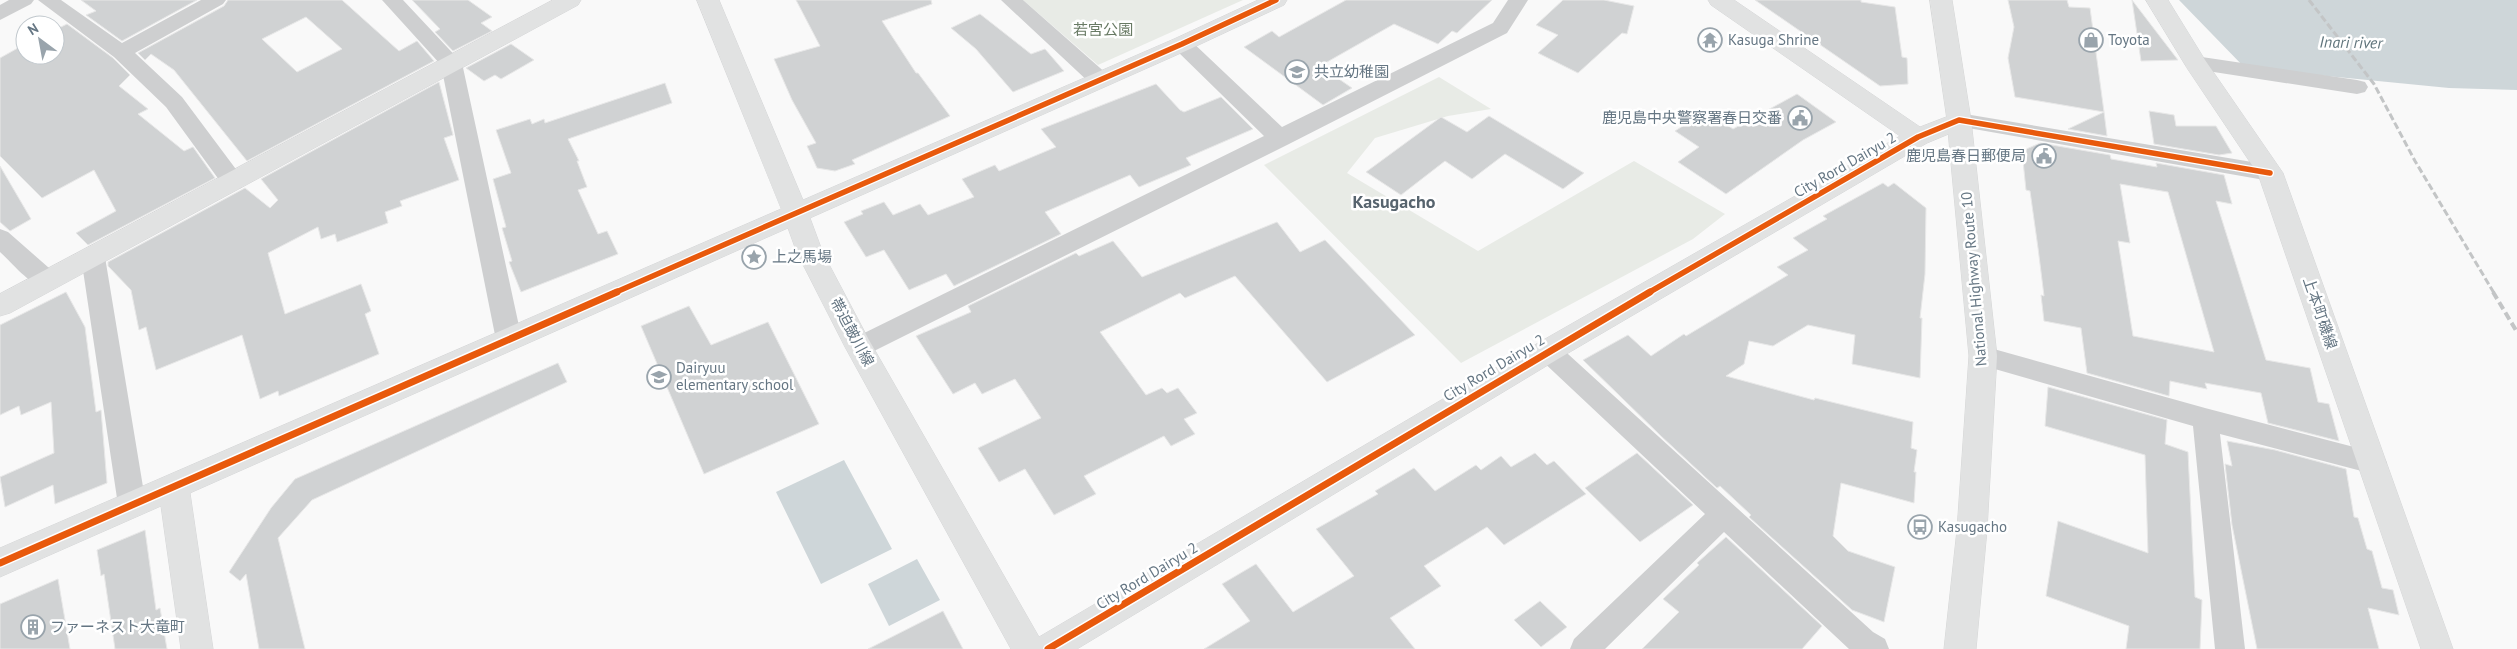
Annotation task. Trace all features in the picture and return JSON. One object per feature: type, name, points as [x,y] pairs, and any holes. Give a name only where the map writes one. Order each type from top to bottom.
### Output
[{"type":"main road","points":[[0,306],[570,0]]},
{"type":"main road","name":"帯迫皷川線","points":[[708,0],[797,213],[810,253],[860,347],[1028,649]]},
{"type":"main road","points":[[0,563],[1182,44],[1276,0]]},
{"type":"main road","points":[[1719,0],[1918,137]]},
{"type":"main road","name":"National Highway Route 10","points":[[1941,0],[1959,120],[1983,356],[1972,530],[1960,649]]},
{"type":"main road","name":"上本町磯線","points":[[2157,0],[2195,63],[2270,174],[2437,649]]},
{"type":"main road","name":"City Rord Dairyu 2","points":[[1048,649],[1548,351],[1918,137],[1959,120]]},
{"type":"main road","points":[[174,487],[197,649]]},
{"type":"street","points":[[0,14],[24,0]]},
{"type":"street","points":[[48,0],[121,52],[174,102],[233,182]]},
{"type":"street","points":[[121,52],[216,0]]},
{"type":"street","points":[[392,0],[450,63],[509,340]]},
{"type":"street","points":[[1011,0],[1100,80]]},
{"type":"street","points":[[860,347],[1281,139],[1500,28],[1518,0]]},
{"type":"street","points":[[1182,44],[1281,139]]},
{"type":"street","points":[[2195,63],[2357,87]]},
{"type":"street","points":[[1959,120],[2270,174]]},
{"type":"street","points":[[0,238],[48,280]]},
{"type":"street","points":[[93,257],[132,505]]},
{"type":"street","points":[[1548,351],[1862,642],[1874,649]]},
{"type":"street","points":[[1983,356],[2205,419],[2373,463]]},
{"type":"street","points":[[2205,419],[2230,649]]},
{"type":"street","points":[[1586,649],[1725,513]]},
{"type":"green space","name":"若宮公園","points":[[1023,0],[1243,0],[1098,65]]},
{"type":"green space","points":[[1439,77],[1491,109],[1448,116],[1375,138],[1347,173],[1478,251],[1634,161],[1725,214],[1693,239],[1461,363],[1264,165]]},
{"type":"water","name":"Inari river","points":[[2179,0],[2517,0],[2517,90],[2449,88],[2245,68]]},
{"type":"water","points":[[844,460],[892,549],[821,584],[776,492]]},
{"type":"water","points":[[917,559],[940,600],[889,626],[868,584]]},
{"type":"building","points":[[81,0],[197,0],[122,41],[86,15],[96,11]]},
{"type":"building","points":[[228,0],[342,0],[399,51],[417,41],[434,61],[247,161],[174,70],[151,54],[145,60],[138,53],[224,6]],"holes":[[[306,17],[342,49],[297,72],[262,39]]]},
{"type":"building","points":[[412,0],[468,0],[492,17],[481,23],[492,31],[453,51],[435,32],[440,29]]},
{"type":"building","points":[[796,0],[931,0],[932,4],[882,21],[916,73],[918,73],[950,116],[852,160],[855,164],[835,171],[817,168],[807,146],[816,143],[792,100],[774,59],[820,46]]},
{"type":"building","points":[[1346,0],[1492,0],[1457,33],[1452,31],[1438,44],[1394,24],[1320,66],[1352,88],[1323,105],[1244,47],[1272,31],[1279,37]]},
{"type":"building","points":[[1563,0],[1604,0],[1634,6],[1627,34],[1622,33],[1578,73],[1538,53],[1558,35],[1536,25]]},
{"type":"building","points":[[1755,0],[1861,0],[1861,2],[1895,7],[1902,57],[1907,58],[1908,84],[1880,86]]},
{"type":"building","points":[[2008,0],[2067,0],[2069,7],[2090,8],[2104,112],[2015,97],[2008,58],[2014,27]]},
{"type":"building","points":[[2132,0],[2178,60],[2141,61]]},
{"type":"building","points":[[980,14],[1031,54],[1045,49],[1064,71],[1013,92],[976,49],[951,28]]},
{"type":"building","points":[[67,24],[113,58],[130,75],[119,86],[148,109],[138,114],[184,151],[193,147],[215,178],[88,245],[76,233],[116,211],[94,170],[42,198],[0,156],[0,58],[15,50],[15,65],[65,65],[65,25]]},
{"type":"building","points":[[511,44],[534,60],[501,79],[495,75],[484,81],[466,68]]},
{"type":"building","points":[[439,82],[453,135],[444,138],[459,180],[400,201],[402,206],[385,212],[388,223],[337,242],[335,234],[321,239],[318,227],[268,253],[285,314],[361,284],[371,311],[365,314],[379,354],[279,396],[278,391],[260,399],[242,335],[156,370],[146,327],[139,330],[131,290],[108,266],[108,262],[245,188],[270,208],[278,200],[261,179]]},
{"type":"building","points":[[665,83],[672,103],[568,139],[579,161],[577,161],[587,187],[578,190],[598,234],[607,231],[618,254],[521,292],[509,262],[512,261],[502,228],[506,227],[493,179],[511,173],[496,130],[530,119],[532,124],[544,119],[545,123]]},
{"type":"building","points":[[1156,84],[1184,112],[1221,97],[1253,129],[1186,158],[1191,165],[1139,187],[1130,175],[1045,212],[1061,234],[954,286],[946,274],[909,290],[884,250],[866,257],[844,222],[863,214],[861,211],[884,202],[893,215],[920,204],[928,215],[974,197],[962,179],[995,165],[999,171],[1056,147],[1041,129]]},
{"type":"building","points":[[1797,94],[1836,122],[1803,140],[1726,194],[1678,162],[1699,147],[1675,131],[1706,111],[1733,129]]},
{"type":"building","points":[[2149,111],[2174,115],[2176,126],[2216,126],[2232,153],[2219,155],[2154,144]]},
{"type":"building","points":[[2104,112],[2107,136],[2068,129]]},
{"type":"building","points":[[1489,116],[1584,173],[1563,189],[1505,154],[1472,179],[1445,161],[1401,195],[1366,172],[1441,117],[1467,132]]},
{"type":"building","points":[[2040,143],[2110,155],[2111,159],[2157,167],[2156,163],[2224,175],[2232,204],[2216,201],[2266,360],[2310,368],[2318,402],[2329,404],[2339,441],[2268,423],[2261,393],[2205,383],[2207,389],[2170,381],[2169,396],[2087,373],[2081,328],[2044,321],[2041,295],[2044,296],[2038,248],[2030,191],[2026,190],[2022,151]],"holes":[[[2120,184],[2168,192],[2214,352],[2133,336],[2118,241],[2130,243]]]},
{"type":"building","points":[[0,166],[31,219],[10,231],[0,222]]},
{"type":"building","points":[[1883,183],[1888,187],[1894,183],[1926,208],[1925,274],[1920,318],[1922,318],[1920,378],[1852,364],[1855,335],[1808,325],[1773,346],[1749,341],[1744,364],[1726,376],[1814,400],[1815,398],[1913,422],[1911,448],[1917,450],[1914,472],[1916,472],[1914,503],[1841,483],[1833,536],[1848,551],[1895,567],[1884,622],[1852,610],[1749,517],[1751,515],[1720,486],[1717,488],[1661,436],[1583,360],[1628,335],[1651,356],[1684,334],[1686,336],[1788,275],[1777,267],[1808,250],[1793,238],[1827,219],[1823,216]]},
{"type":"building","points":[[1277,222],[1300,252],[1325,240],[1415,335],[1327,382],[1235,276],[1185,298],[1180,293],[1100,332],[1146,395],[1162,388],[1167,393],[1178,388],[1197,413],[1184,419],[1195,434],[1171,446],[1164,436],[1084,476],[1096,494],[1054,515],[1025,469],[999,482],[978,448],[1041,418],[1015,379],[982,394],[975,383],[953,394],[916,336],[971,312],[968,306],[1076,253],[1079,256],[1113,241],[1142,277]]},
{"type":"building","points":[[66,292],[85,327],[96,412],[101,410],[107,483],[55,504],[53,485],[5,507],[0,477],[54,453],[51,402],[21,415],[19,406],[0,415],[0,325]]},
{"type":"building","points":[[689,306],[711,345],[768,322],[819,424],[704,474],[641,326]]},
{"type":"building","points":[[558,363],[567,382],[312,500],[278,538],[305,649],[259,649],[246,574],[240,581],[229,572],[271,508],[295,479]]},
{"type":"building","points":[[2048,387],[2167,420],[2165,444],[2188,452],[2195,597],[2202,600],[2200,649],[2126,649],[2129,626],[2046,596],[2058,521],[2148,553],[2145,455],[2045,426]]},
{"type":"building","points":[[2227,441],[2275,450],[2346,469],[2354,517],[2358,518],[2367,549],[2372,551],[2382,588],[2393,590],[2399,615],[2368,608],[2379,649],[2257,649],[2232,525],[2225,464],[2232,466]]},
{"type":"building","points":[[1535,453],[1547,465],[1554,461],[1586,494],[1504,545],[1487,527],[1424,566],[1441,586],[1390,618],[1415,649],[1204,649],[1250,621],[1222,584],[1256,564],[1293,612],[1354,576],[1316,529],[1378,494],[1375,491],[1414,468],[1435,491],[1476,465],[1481,470],[1501,456],[1511,467]]},
{"type":"building","points":[[1637,453],[1693,505],[1640,542],[1585,488]]},
{"type":"building","points":[[145,530],[156,610],[160,608],[167,649],[115,649],[104,574],[101,576],[97,550]]},
{"type":"building","points":[[1726,537],[1822,626],[1802,649],[1642,649],[1679,612],[1663,599],[1699,565],[1697,563]]},
{"type":"building","name":"ファーネスト大竜町","points":[[58,579],[70,649],[0,649],[0,604]]},
{"type":"building","points":[[1540,601],[1567,627],[1541,647],[1514,620]]},
{"type":"building","points":[[943,611],[963,649],[868,649]]},
{"type":"railway","points":[[2309,0],[2374,84],[2415,161],[2494,293]]},
{"type":"railway","points":[[2493,292],[2517,332]]},
{"type":"cycle path","points":[[0,563],[1182,44],[1276,0]]},
{"type":"cycle path","points":[[1048,649],[1548,351],[1918,137],[1959,120],[2270,173]]},
{"type":"place","name":"Kasuga Shrine","points":[[1710,40]]},
{"type":"place","name":"Toyota","points":[[2091,40]]},
{"type":"place","name":"共立幼稚園","points":[[1297,72]]},
{"type":"place","name":"鹿児島中央警察署春日交番","points":[[1800,118]]},
{"type":"place","name":"鹿児島春日郵便局","points":[[2044,156]]},
{"type":"place","name":"上之馬場","points":[[754,257]]},
{"type":"place","name":"Dairyuu elementary school","points":[[659,377]]},
{"type":"place","name":"Kasugacho","points":[[1920,527]]},
{"type":"place","name":"ファーネスト大竜町","points":[[33,627]]},
{"type":"district","name":"Kasugacho","points":[[1394,202]]}]
